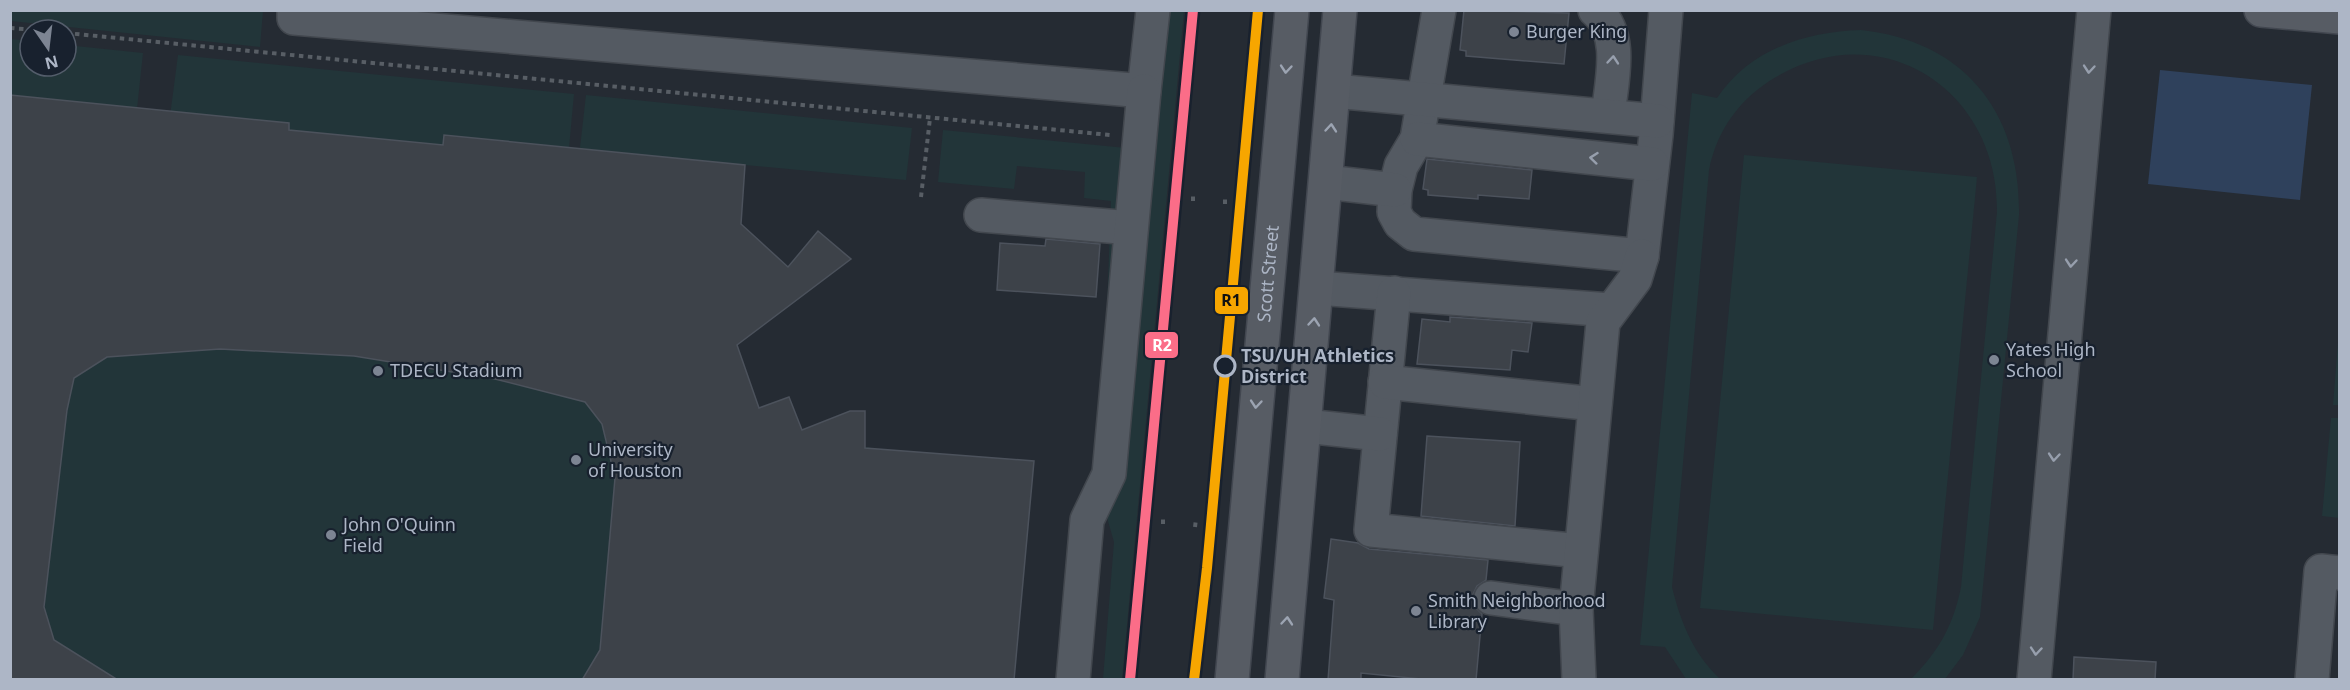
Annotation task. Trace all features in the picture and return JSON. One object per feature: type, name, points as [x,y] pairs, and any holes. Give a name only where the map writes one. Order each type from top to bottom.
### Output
[{"type":"main road","name":"Scott Street","points":[[1232,680],[1292,10]]},
{"type":"main road","points":[[1282,680],[1340,10]]},
{"type":"main road","points":[[2261,10],[2340,17]]},
{"type":"main road","points":[[1267,283],[1317,288]]},
{"type":"street","points":[[294,10],[294,18],[1144,91]]},
{"type":"street","points":[[1074,680],[1087,520],[1109,474],[1153,10]]},
{"type":"street","points":[[1439,10],[1417,139],[1401,166],[1395,190],[1394,212],[1400,223],[1413,234],[1642,256]]},
{"type":"street","points":[[1595,10],[1606,21],[1614,47],[1608,116]]},
{"type":"street","points":[[1579,680],[1576,609],[1603,322],[1635,279],[1642,256],[1657,121],[1666,10]]},
{"type":"street","points":[[2034,680],[2094,10]]},
{"type":"street","points":[[1334,91],[1657,121]]},
{"type":"street","points":[[1417,139],[1652,164]]},
{"type":"street","points":[[1326,182],[1395,190]]},
{"type":"street","points":[[981,215],[1131,228]]},
{"type":"street","points":[[1317,288],[1610,310]]},
{"type":"street","points":[[1394,293],[1371,530],[1581,551]]},
{"type":"street","points":[[1385,382],[1595,404]]},
{"type":"street","points":[[1305,426],[1380,434]]},
{"type":"street","points":[[2312,680],[2321,571],[2340,573]]},
{"type":"street","points":[[1491,598],[1576,609]]},
{"type":"path","points":[[78,34],[1140,138]]},
{"type":"path","points":[[921,197],[930,118]]},
{"type":"path","points":[[1193,195],[1193,201]]},
{"type":"path","points":[[1225,198],[1225,204]]},
{"type":"path","points":[[1163,516],[1163,524]]},
{"type":"path","points":[[1195,527],[1196,519]]},
{"type":"green space","points":[[11,10],[263,10],[260,47],[78,28],[78,18],[18,18],[18,22],[11,21]]},
{"type":"green space","points":[[1163,11],[1184,11],[1122,679],[1103,679],[1114,542],[1094,472],[1106,335],[1111,201],[1084,198],[1085,172],[1017,166],[1014,189],[938,182],[943,130],[1147,150]]},
{"type":"green space","points":[[1861,30],[1897,37],[1929,49],[1957,66],[1979,88],[1997,114],[2010,144],[2017,178],[2019,215],[1980,617],[1963,655],[1945,679],[1911,679],[1930,658],[1944,637],[1954,614],[1961,587],[1997,212],[1992,169],[1978,131],[1956,100],[1927,76],[1893,60],[1856,54],[1816,60],[1776,77],[1763,85],[1741,105],[1724,129],[1709,170],[1672,587],[1689,637],[1702,659],[1720,679],[1686,679],[1665,647],[1640,645],[1692,93],[1717,98],[1730,81],[1746,67],[1762,55],[1780,46],[1800,39],[1840,31]]},
{"type":"green space","name":"TDECU Stadium","points":[[10,39],[18,40],[18,78],[78,78],[78,46],[143,53],[137,109],[170,116],[178,55],[574,94],[569,148],[580,148],[586,95],[912,128],[906,180],[745,165],[741,224],[811,289],[737,345],[759,408],[789,397],[802,430],[850,411],[865,411],[865,447],[893,451],[878,679],[11,679]]},
{"type":"green space","points":[[1744,155],[1977,177],[1933,630],[1700,608]]},
{"type":"green space","points":[[2339,330],[2339,405],[2333,405]]},
{"type":"green space","points":[[2331,418],[2339,418],[2339,518],[2322,516]]},
{"type":"water","points":[[2160,70],[2312,85],[2300,200],[2148,184]]},
{"type":"building","name":"Burger King","points":[[1464,10],[1569,13],[1564,64],[1466,56],[1466,51],[1460,50]]},
{"type":"building","name":"TDECU Stadium","points":[[10,95],[289,123],[289,130],[443,145],[444,135],[745,165],[741,224],[788,267],[818,231],[851,259],[737,345],[759,408],[789,397],[802,430],[850,411],[865,411],[865,448],[1034,461],[1014,680],[582,680],[600,650],[615,478],[602,424],[585,402],[495,379],[354,356],[220,349],[107,357],[74,378],[67,410],[44,607],[54,640],[118,680],[10,680]]},
{"type":"building","points":[[1427,159],[1532,170],[1529,199],[1478,195],[1478,199],[1428,195],[1428,190],[1423,189]]},
{"type":"building","points":[[1046,239],[1100,244],[1096,297],[997,290],[1000,243],[1045,246]]},
{"type":"building","points":[[1450,317],[1532,323],[1528,352],[1512,350],[1510,370],[1417,364],[1422,319],[1450,322]]},
{"type":"building","points":[[1427,436],[1520,442],[1515,526],[1421,516]]},
{"type":"building","name":"Smith Neighborhood Library","points":[[1331,539],[1358,543],[1369,549],[1488,560],[1486,580],[1477,586],[1472,596],[1474,606],[1482,614],[1476,680],[1431,680],[1361,673],[1361,680],[1328,680],[1334,600],[1324,598]]},
{"type":"building","points":[[2074,657],[2156,662],[2155,680],[2073,680]]},
{"type":"transit line","name":"R2","points":[[1130,680],[1193,10]]},
{"type":"transit line","name":"R1","points":[[1194,680],[1207,568],[1258,10]]},
{"type":"place","name":"Burger King","points":[[1514,32]]},
{"type":"place","name":"Yates High School","points":[[1994,360]]},
{"type":"place","name":"TSU/UH Athletics District","points":[[1225,366]]},
{"type":"place","name":"TDECU Stadium","points":[[378,371]]},
{"type":"place","name":"University of Houston","points":[[576,460]]},
{"type":"place","name":"John O'Quinn Field","points":[[331,535]]},
{"type":"place","name":"Smith Neighborhood Library","points":[[1416,611]]}]
